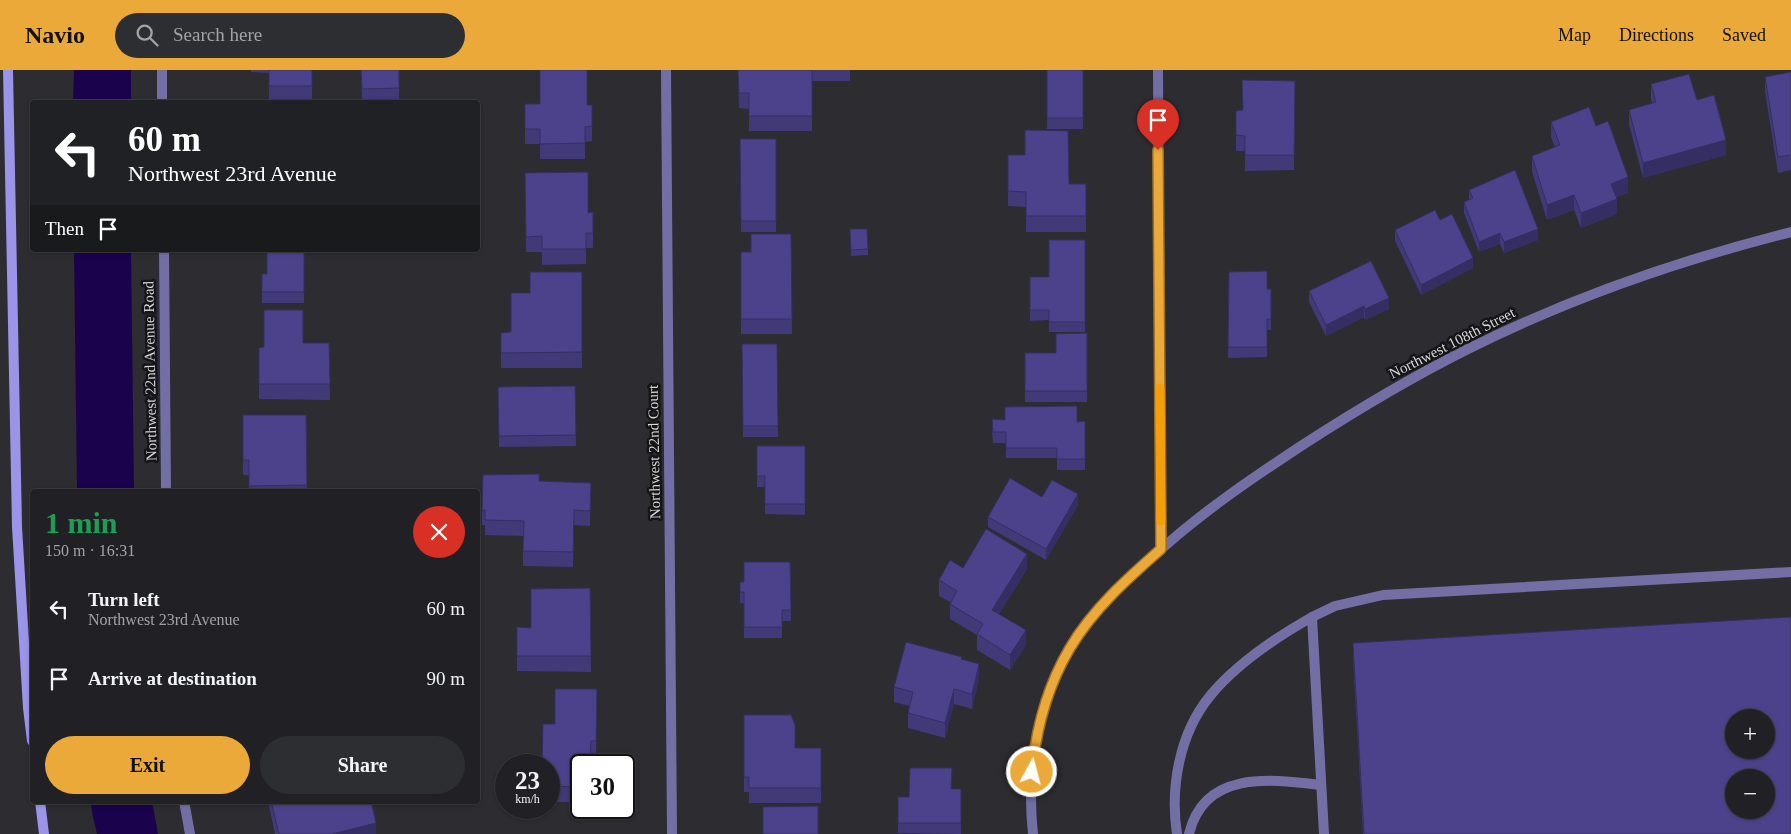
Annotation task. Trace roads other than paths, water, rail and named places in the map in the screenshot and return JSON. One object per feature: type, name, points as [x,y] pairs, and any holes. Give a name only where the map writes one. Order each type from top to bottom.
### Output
[{"type":"main road","points":[[8,70],[17,527],[30,724]]},
{"type":"main road","points":[[40,804],[44,834]]},
{"type":"street","points":[[162,70],[162,100]]},
{"type":"street","name":"Northwest 22nd Court","points":[[666,70],[672,834]]},
{"type":"street","points":[[1158,70],[1161,549]]},
{"type":"street","name":"Northwest 108th Street","points":[[1033,834],[1031,792],[1034,752],[1045,707],[1070,647],[1100,608],[1130,576],[1224,497],[1373,400],[1467,349],[1539,316],[1632,280],[1685,262],[1791,232]]},
{"type":"street","name":"Northwest 22nd Avenue Road","points":[[164,252],[166,489]]},
{"type":"street","points":[[1177,834],[1174,809],[1176,780],[1185,743],[1200,710],[1220,684],[1269,643],[1312,617],[1335,606],[1383,595],[1791,572]]},
{"type":"street","points":[[1312,617],[1324,834]]},
{"type":"street","points":[[1189,834],[1201,806],[1215,792],[1227,787],[1242,783],[1277,781],[1321,784]]},
{"type":"street","points":[[185,804],[190,834]]}]
